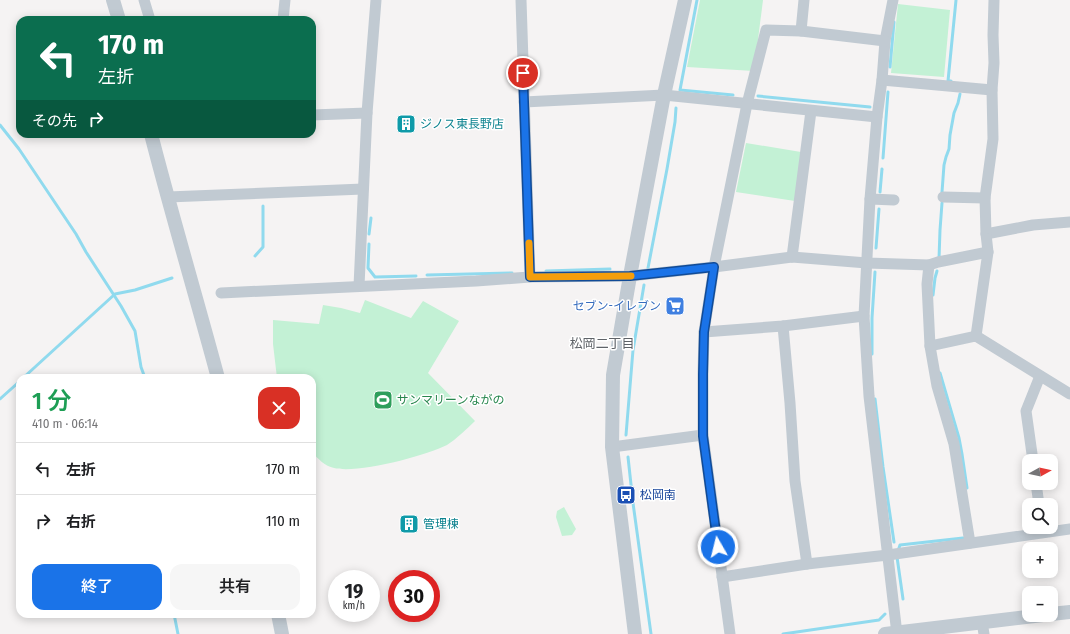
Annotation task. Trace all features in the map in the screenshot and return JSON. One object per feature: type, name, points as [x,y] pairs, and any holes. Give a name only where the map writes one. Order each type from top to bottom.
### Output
[{"type":"street","points":[[113,0],[118,16]]},
{"type":"street","points":[[144,0],[149,16]]},
{"type":"street","points":[[283,16],[285,0]]},
{"type":"street","points":[[359,286],[367,113],[376,0]]},
{"type":"street","points":[[521,0],[530,277]]},
{"type":"street","points":[[636,634],[612,447],[613,375],[664,95],[685,0]]},
{"type":"street","points":[[801,32],[804,0]]},
{"type":"street","points":[[893,0],[885,41],[877,117],[870,199],[864,316],[869,396],[888,554],[893,634],[983,628],[1022,620]]},
{"type":"street","points":[[976,336],[988,252],[985,198],[993,139],[992,90],[994,63],[994,0]]},
{"type":"street","points":[[730,634],[703,436],[704,332],[714,267],[747,104],[766,30],[801,32],[885,41]]},
{"type":"street","points":[[882,80],[992,90]]},
{"type":"street","points":[[524,102],[664,95],[877,117]]},
{"type":"street","points":[[792,257],[811,111]]},
{"type":"street","points":[[316,115],[367,113]]},
{"type":"street","points":[[152,138],[217,374]]},
{"type":"street","points":[[168,197],[363,189]]},
{"type":"street","points":[[942,197],[985,198]]},
{"type":"street","points":[[870,199],[894,200]]},
{"type":"street","points":[[986,234],[1033,225],[1070,222]]},
{"type":"street","points":[[221,293],[476,281],[530,277],[630,276],[792,257],[867,263],[929,265],[988,252]]},
{"type":"street","points":[[929,265],[927,284],[930,346],[937,386],[954,444],[970,543]]},
{"type":"street","points":[[704,332],[783,326],[864,316]]},
{"type":"street","points":[[783,326],[795,481],[807,564]]},
{"type":"street","points":[[930,346],[976,336],[1070,394]]},
{"type":"street","points":[[1032,454],[1026,411],[1040,376]]},
{"type":"street","points":[[612,447],[703,436]]},
{"type":"street","points":[[1058,529],[1070,529]]},
{"type":"street","points":[[722,577],[807,564],[970,543],[1022,534]]},
{"type":"street","points":[[1058,613],[1070,612]]},
{"type":"street","points":[[279,618],[282,634]]},
{"type":"green space","points":[[700,0],[763,0],[754,71],[687,67]]},
{"type":"green space","points":[[898,4],[950,10],[944,77],[891,73]]},
{"type":"green space","points":[[746,143],[801,152],[795,201],[736,192]]},
{"type":"green space","name":"サンマリーンながの","points":[[365,300],[411,318],[423,301],[459,321],[428,373],[475,421],[447,445],[408,459],[358,468],[334,468],[322,462],[316,456],[316,374],[277,374],[273,344],[273,320],[319,324],[323,305],[360,313]]},
{"type":"green space","points":[[564,507],[576,529],[572,535],[562,536],[556,517],[557,511]]},
{"type":"waterway","points":[[697,0],[680,90],[733,95]]},
{"type":"waterway","points":[[951,81],[948,81],[956,0]]},
{"type":"waterway","points":[[890,67],[894,22]]},
{"type":"waterway","points":[[883,158],[888,92]]},
{"type":"waterway","points":[[942,192],[944,165],[949,149],[954,113],[960,94]]},
{"type":"waterway","points":[[758,96],[870,107]]},
{"type":"waterway","points":[[648,268],[667,169],[676,108]]},
{"type":"waterway","points":[[0,125],[19,149],[76,234],[121,306],[135,331],[144,374]]},
{"type":"waterway","points":[[880,192],[882,169]]},
{"type":"waterway","points":[[939,259],[942,203]]},
{"type":"waterway","points":[[255,256],[263,247],[263,206]]},
{"type":"waterway","points":[[876,248],[879,209]]},
{"type":"waterway","points":[[369,234],[371,218]]},
{"type":"waterway","points":[[369,244],[368,268],[375,277],[416,276]]},
{"type":"waterway","points":[[546,271],[610,269]]},
{"type":"waterway","points":[[933,295],[937,271]]},
{"type":"waterway","points":[[872,354],[872,318],[875,272]]},
{"type":"waterway","points":[[427,275],[512,273]]},
{"type":"waterway","points":[[27,374],[115,294],[135,290],[172,278]]},
{"type":"waterway","points":[[626,435],[633,350],[644,285]]},
{"type":"waterway","points":[[940,373],[959,438],[967,488]]},
{"type":"waterway","points":[[0,399],[16,385]]},
{"type":"waterway","points":[[875,399],[894,542]]},
{"type":"waterway","points":[[628,457],[651,634]]},
{"type":"waterway","points":[[898,551],[900,545],[963,538]]},
{"type":"waterway","points":[[897,557],[903,599]]},
{"type":"waterway","points":[[783,634],[879,620],[885,614]]},
{"type":"waterway","points":[[175,618],[178,634]]},
{"type":"slow traffic","points":[[529,243],[530,277],[631,276]]},
{"type":"place","name":"ジノス東長野店","points":[[406,124]]},
{"type":"place","name":"セブン-イレブン","points":[[675,306]]},
{"type":"place","name":"サンマリーンながの","points":[[383,400]]},
{"type":"place","name":"松岡南","points":[[626,495]]},
{"type":"place","name":"管理棟","points":[[409,524]]},
{"type":"district","name":"松岡二丁目","points":[[602,343]]},
{"type":"route","points":[[523,73],[530,277],[630,276],[714,267],[704,332],[703,436],[718,547]]}]
